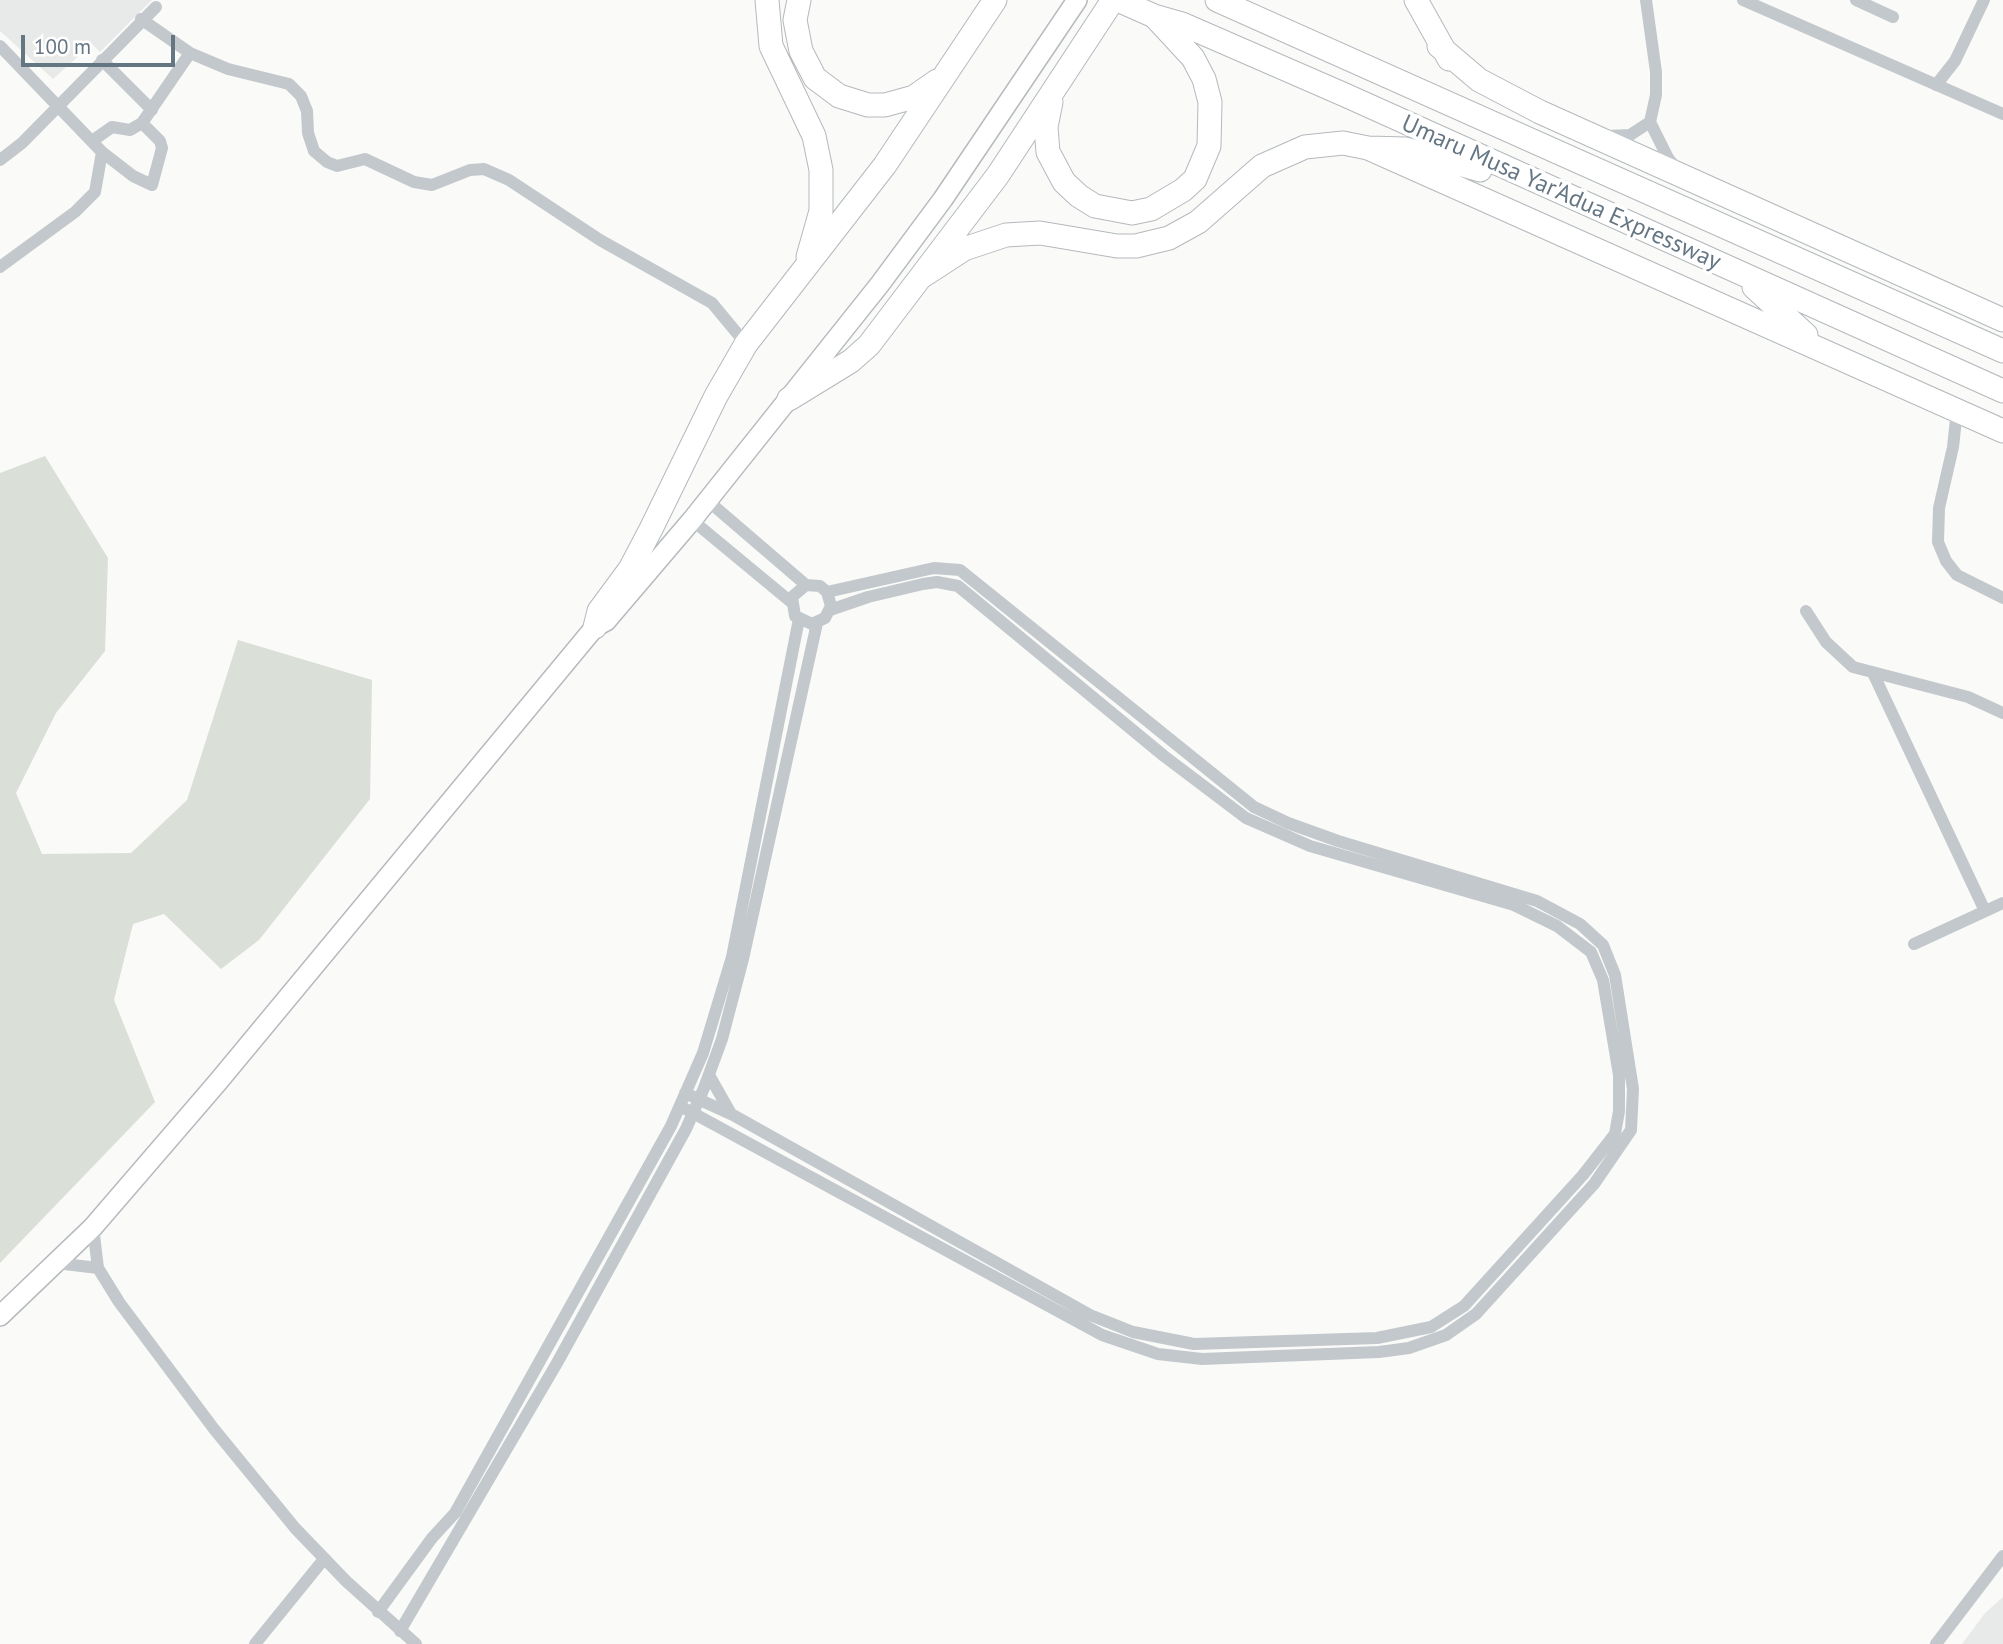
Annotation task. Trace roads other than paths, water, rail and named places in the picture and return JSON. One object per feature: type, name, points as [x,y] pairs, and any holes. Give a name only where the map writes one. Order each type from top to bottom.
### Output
[{"type":"highway","points":[[767,0],[771,46],[814,136],[821,170],[821,211],[806,263]]},
{"type":"highway","points":[[799,0],[795,20],[801,51],[816,78],[839,96],[868,105],[885,105],[914,97],[945,75]]},
{"type":"highway","points":[[595,627],[599,611],[630,569],[716,396],[746,344],[806,263],[886,165],[995,0]]},
{"type":"highway","points":[[789,399],[851,361],[869,345],[998,175],[1113,0]]},
{"type":"highway","name":"Umaru Musa Yar'Adua Expressway","points":[[1118,0],[1257,56],[2003,391]]},
{"type":"highway","name":"Umaru Musa Yar'Adua Expressway","points":[[1217,0],[2003,351]]},
{"type":"highway","points":[[1416,0],[1439,46],[1467,80],[1546,148]]},
{"type":"highway","points":[[1053,93],[1047,116],[1048,152],[1064,182],[1079,196],[1095,206],[1132,213],[1151,209],[1184,190],[1195,179],[1209,146],[1210,102],[1204,79],[1194,58],[1147,13]]},
{"type":"highway","points":[[1439,46],[1479,80],[1593,136],[2003,320]]},
{"type":"highway","points":[[921,276],[964,249],[1006,235],[1040,233],[1117,246],[1153,243],[1198,222],[1246,177],[1278,157],[1322,145],[1343,143],[1368,148],[1406,149],[1511,181],[1539,184]]},
{"type":"highway","name":"Umaru Musa Yar'Adua Expressway","points":[[1368,148],[2003,431]]},
{"type":"highway","points":[[1746,238],[1864,257]]},
{"type":"highway","points":[[1739,274],[1821,348]]},
{"type":"main road","points":[[0,1316],[93,1227],[242,1053],[595,627],[606,621],[691,520],[846,330],[935,209],[1077,0]]},
{"type":"street","points":[[1646,0],[1656,72],[1656,95],[1650,122],[1668,158],[1684,177]]},
{"type":"street","points":[[1743,0],[2003,114]]},
{"type":"street","points":[[1856,0],[1893,17]]},
{"type":"street","points":[[1936,85],[1955,61],[1984,0]]},
{"type":"street","points":[[0,160],[22,143],[141,19],[156,7]]},
{"type":"street","points":[[141,19],[190,53],[228,69],[289,84],[301,96],[307,110],[308,133],[314,151],[337,166],[365,159],[414,182],[432,185],[470,170],[484,169],[509,180],[600,240],[712,303],[746,344]]},
{"type":"street","points":[[0,46],[102,152],[132,176],[152,185],[159,169],[162,148],[160,141],[142,123]]},
{"type":"street","points":[[92,141],[112,127],[130,130],[142,123],[190,53]]},
{"type":"street","points":[[102,60],[152,110]]},
{"type":"street","points":[[1593,136],[1630,135],[1650,122]]},
{"type":"street","points":[[0,267],[75,212],[94,192],[102,152]]},
{"type":"street","points":[[1957,410],[1953,447],[1939,508],[1938,542],[1946,561],[1957,575],[2003,598]]},
{"type":"street","points":[[707,500],[806,585]]},
{"type":"street","points":[[378,1612],[432,1538],[455,1513],[639,1185],[680,1106],[703,1053],[732,957],[799,619],[791,602],[691,520]]},
{"type":"street","points":[[680,1106],[716,1123],[981,1271],[1102,1335],[1158,1354],[1202,1359],[1409,1349],[1446,1335],[1476,1314],[1594,1184],[1631,1130],[1633,1089],[1615,975],[1603,944],[1580,924],[1557,909],[1537,901],[1338,841],[1270,816],[1244,801],[968,575],[943,567],[827,592]]},
{"type":"street","points":[[400,1631],[432,1581],[557,1363],[700,1098],[743,959],[817,623],[830,610],[868,597],[937,582],[948,583],[967,592],[1164,756],[1236,811],[1284,837],[1514,905],[1572,936],[1591,952],[1603,980],[1619,1075],[1619,1111],[1615,1134],[1583,1175],[1464,1306],[1416,1332],[1377,1338],[1210,1344],[1159,1339],[1133,1332],[1070,1304],[733,1115],[700,1098],[685,1093]]},
{"type":"street","points":[[791,602],[798,589],[816,584],[827,592],[830,610]]},
{"type":"street","points":[[996,616],[1006,605]]},
{"type":"street","points":[[1806,611],[1838,656],[1853,667],[1968,696],[2003,713]]},
{"type":"street","points":[[799,619],[817,623]]},
{"type":"street","points":[[1873,673],[1985,911]]},
{"type":"street","points":[[1083,690],[1094,679]]},
{"type":"street","points":[[1164,756],[1174,745]]},
{"type":"street","points":[[774,750],[788,752]]},
{"type":"street","points":[[1914,944],[2003,903]]},
{"type":"street","points":[[1572,936],[1580,924]]},
{"type":"street","points":[[709,1074],[733,1115]]},
{"type":"street","points":[[685,1129],[700,1122],[716,1123]]},
{"type":"street","points":[[93,1227],[98,1268],[119,1302],[214,1429],[324,1559],[378,1612],[416,1644]]},
{"type":"street","points":[[56,1263],[98,1268]]},
{"type":"street","points":[[432,1538],[451,1548]]},
{"type":"street","points":[[1936,1644],[2003,1556]]},
{"type":"street","points":[[255,1644],[324,1559]]},
{"type":"street","points":[[412,1567],[432,1581]]}]
